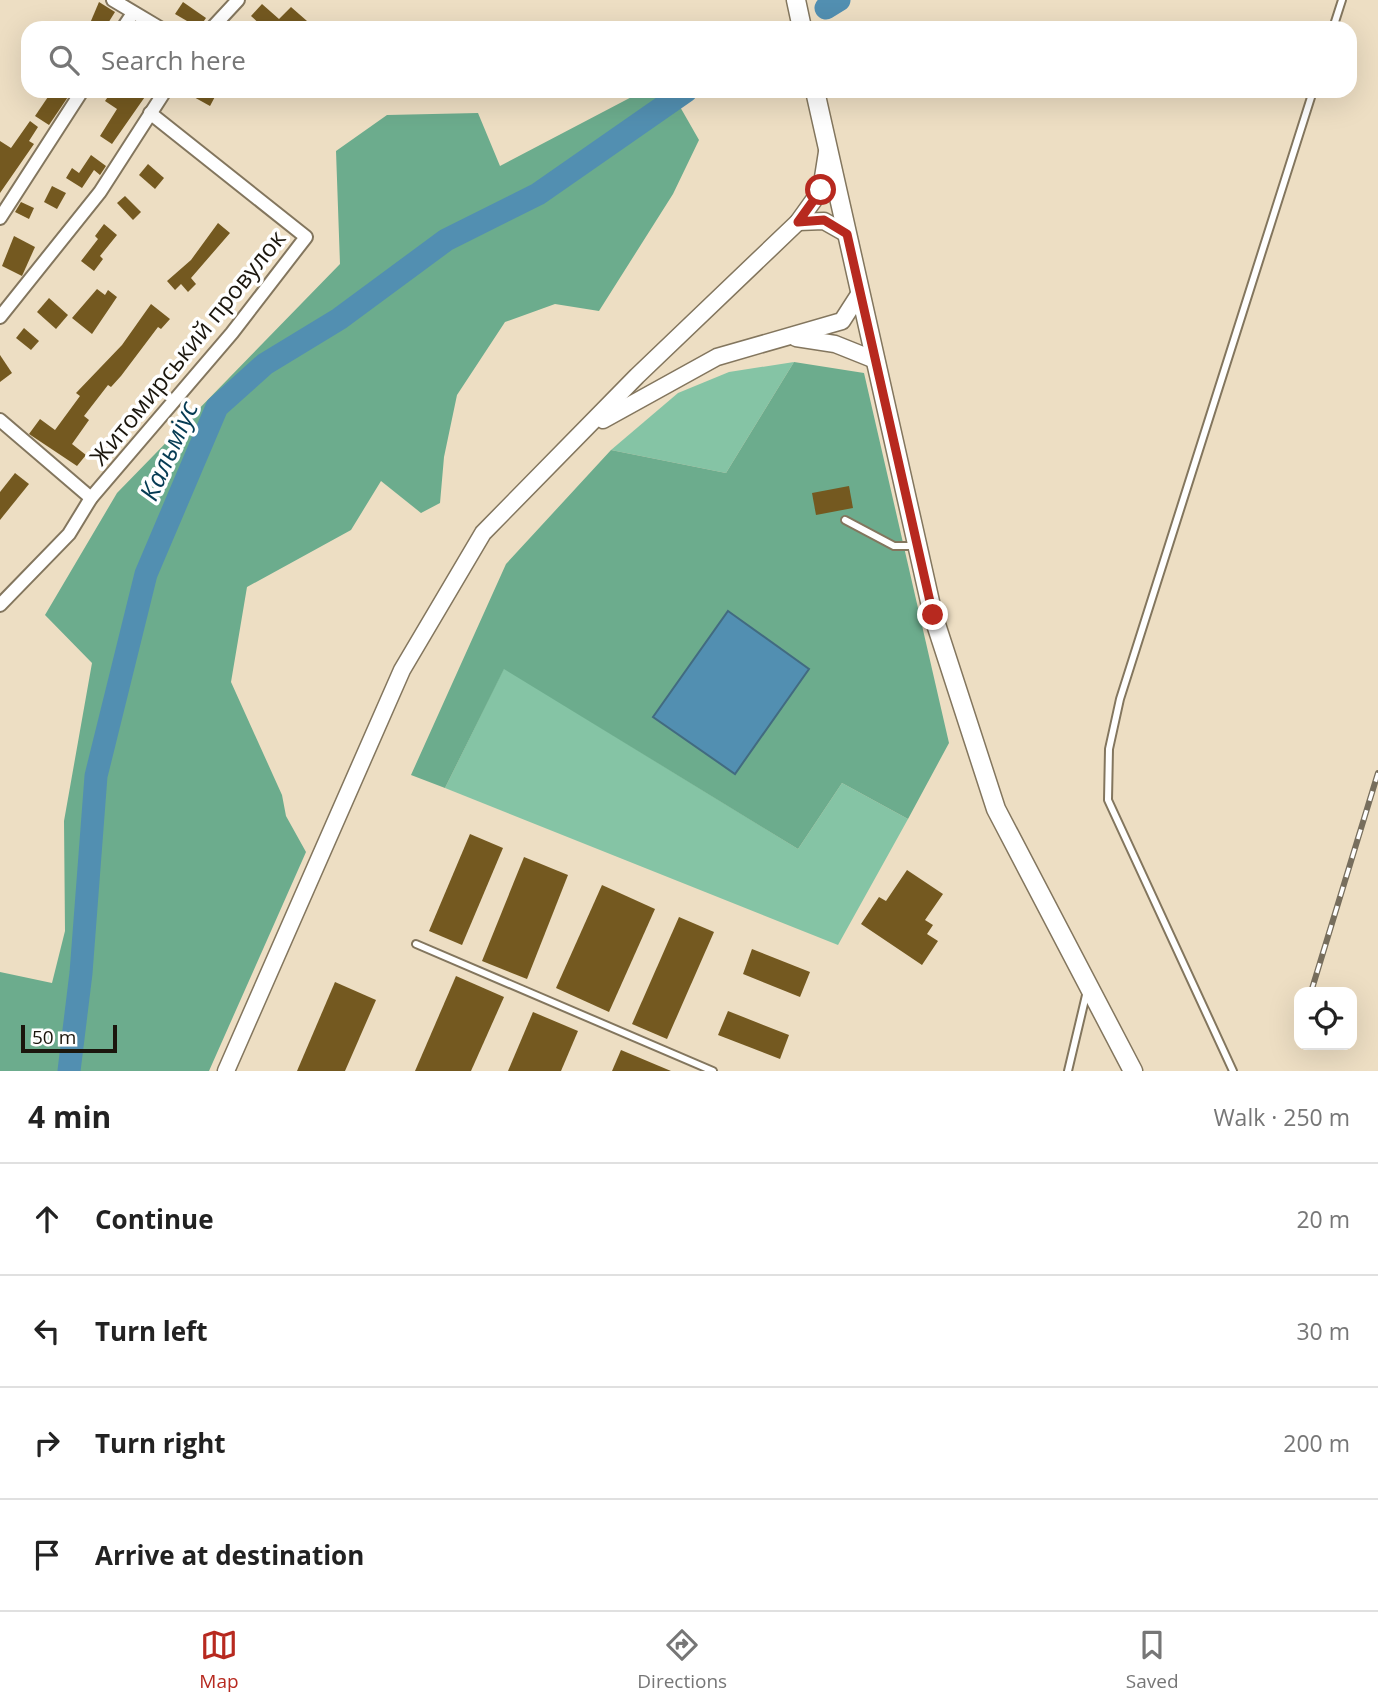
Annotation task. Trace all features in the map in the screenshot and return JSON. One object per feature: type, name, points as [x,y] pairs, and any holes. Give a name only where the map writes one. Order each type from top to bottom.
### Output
[{"type":"main road","points":[[796,0],[800,21]]},
{"type":"main road","points":[[817,98],[933,615],[996,809],[1133,1071]]},
{"type":"street","points":[[113,0],[147,21]]},
{"type":"street","points":[[218,21],[238,0]]},
{"type":"street","points":[[128,21],[133,13]]},
{"type":"street","points":[[0,218],[77,98]]},
{"type":"street","points":[[0,317],[100,192],[160,98]]},
{"type":"street","name":"Житомирський провулок","points":[[0,605],[69,534],[91,498],[232,333],[306,237],[150,113]]},
{"type":"street","points":[[226,1071],[402,670],[483,534],[637,376],[798,222],[821,190],[828,149]]},
{"type":"street","points":[[798,222],[824,220],[847,234]]},
{"type":"street","points":[[588,428],[717,357],[842,321],[860,293]]},
{"type":"street","points":[[790,337],[835,344],[875,359]]},
{"type":"street","points":[[0,420],[91,498]]},
{"type":"lane","points":[[1335,21],[1342,0]]},
{"type":"lane","points":[[1233,1071],[1108,800],[1109,748],[1120,699],[1311,98]]},
{"type":"lane","points":[[845,520],[894,546],[917,546]]},
{"type":"lane","points":[[416,944],[713,1071]]},
{"type":"lane","points":[[1068,1071],[1088,985]]},
{"type":"green space","points":[[630,98],[675,98],[699,140],[673,194],[599,311],[555,304],[505,322],[457,395],[444,457],[440,503],[421,513],[381,481],[351,530],[247,587],[231,682],[282,795],[286,816],[306,852],[209,1071],[0,1071],[0,972],[52,983],[65,931],[64,821],[92,663],[45,615],[117,493],[340,264],[336,151],[387,115],[478,113],[500,166]]},
{"type":"green space","points":[[794,362],[726,473],[611,450],[678,393],[729,372]]},
{"type":"green space","points":[[794,362],[864,373],[949,743],[908,819],[842,783],[798,849],[504,669],[445,788],[411,775],[506,564],[611,450],[726,473]]},
{"type":"green space","points":[[504,668],[798,849],[842,783],[908,819],[838,945],[445,788]]},
{"type":"water","points":[[728,611],[809,669],[735,774],[653,717]]},
{"type":"building","points":[[99,2],[115,12],[109,21],[91,21]]},
{"type":"building","points":[[183,2],[206,18],[204,21],[187,21],[175,14]]},
{"type":"building","points":[[262,4],[279,19],[291,7],[307,21],[256,21],[251,16]]},
{"type":"building","points":[[47,98],[67,98],[49,125],[35,116]]},
{"type":"building","points":[[107,98],[144,98],[112,144],[100,136],[117,109],[105,101]]},
{"type":"building","points":[[196,98],[214,98],[210,106]]},
{"type":"building","points":[[30,121],[38,127],[29,141],[34,144],[0,193],[0,141],[11,148]]},
{"type":"building","points":[[91,155],[106,166],[100,175],[94,170],[82,188],[66,178],[72,168],[79,173]]},
{"type":"building","points":[[148,164],[164,178],[155,189],[139,175]]},
{"type":"building","points":[[52,186],[66,193],[57,209],[44,202]]},
{"type":"building","points":[[125,196],[141,212],[133,220],[117,203]]},
{"type":"building","points":[[21,202],[34,208],[29,219],[15,212]]},
{"type":"building","points":[[218,223],[230,233],[191,278],[196,284],[188,292],[181,284],[175,290],[167,281],[191,260]]},
{"type":"building","points":[[104,224],[117,235],[100,256],[103,259],[94,271],[81,261],[98,239],[95,236]]},
{"type":"building","points":[[14,236],[35,247],[22,276],[2,266]]},
{"type":"building","points":[[97,289],[105,295],[108,290],[117,297],[92,334],[72,318]]},
{"type":"building","points":[[49,298],[68,315],[56,329],[37,312]]},
{"type":"building","points":[[151,304],[170,319],[161,329],[158,327],[121,376],[111,387],[108,385],[84,416],[89,420],[72,444],[86,455],[77,466],[29,434],[40,419],[55,430],[80,396],[76,393],[122,345]]},
{"type":"building","points":[[24,328],[39,341],[31,350],[16,338]]},
{"type":"building","points":[[0,355],[12,373],[0,382]]},
{"type":"building","points":[[15,473],[29,484],[0,520],[0,492]]},
{"type":"building","points":[[849,486],[853,508],[816,515],[812,493]]},
{"type":"building","points":[[470,834],[503,848],[462,945],[429,931]]},
{"type":"building","points":[[524,857],[568,875],[527,979],[482,961]]},
{"type":"building","points":[[907,870],[943,894],[925,920],[933,925],[927,934],[938,941],[922,965],[861,924],[879,897],[886,901]]},
{"type":"building","points":[[602,885],[655,909],[609,1012],[556,988]]},
{"type":"building","points":[[679,917],[714,932],[667,1039],[632,1024]]},
{"type":"building","points":[[752,949],[810,972],[800,997],[743,974]]},
{"type":"building","points":[[456,976],[504,997],[471,1071],[415,1071]]},
{"type":"building","points":[[335,982],[376,1000],[345,1071],[297,1071]]},
{"type":"building","points":[[728,1011],[789,1035],[780,1059],[718,1035]]},
{"type":"building","points":[[533,1012],[578,1031],[561,1071],[508,1071]]},
{"type":"building","points":[[621,1050],[671,1071],[612,1071]]},
{"type":"waterway","name":"Кальміус","points":[[826,8],[839,0]]},
{"type":"waterway","name":"Кальміус","points":[[69,1071],[81,973],[96,776],[146,574],[217,407],[265,364],[339,319],[446,240],[538,194],[676,98]]},
{"type":"railway","points":[[1313,987],[1378,773]]},
{"type":"route","points":[[821,190],[798,222],[824,220],[847,234],[933,615]]}]
